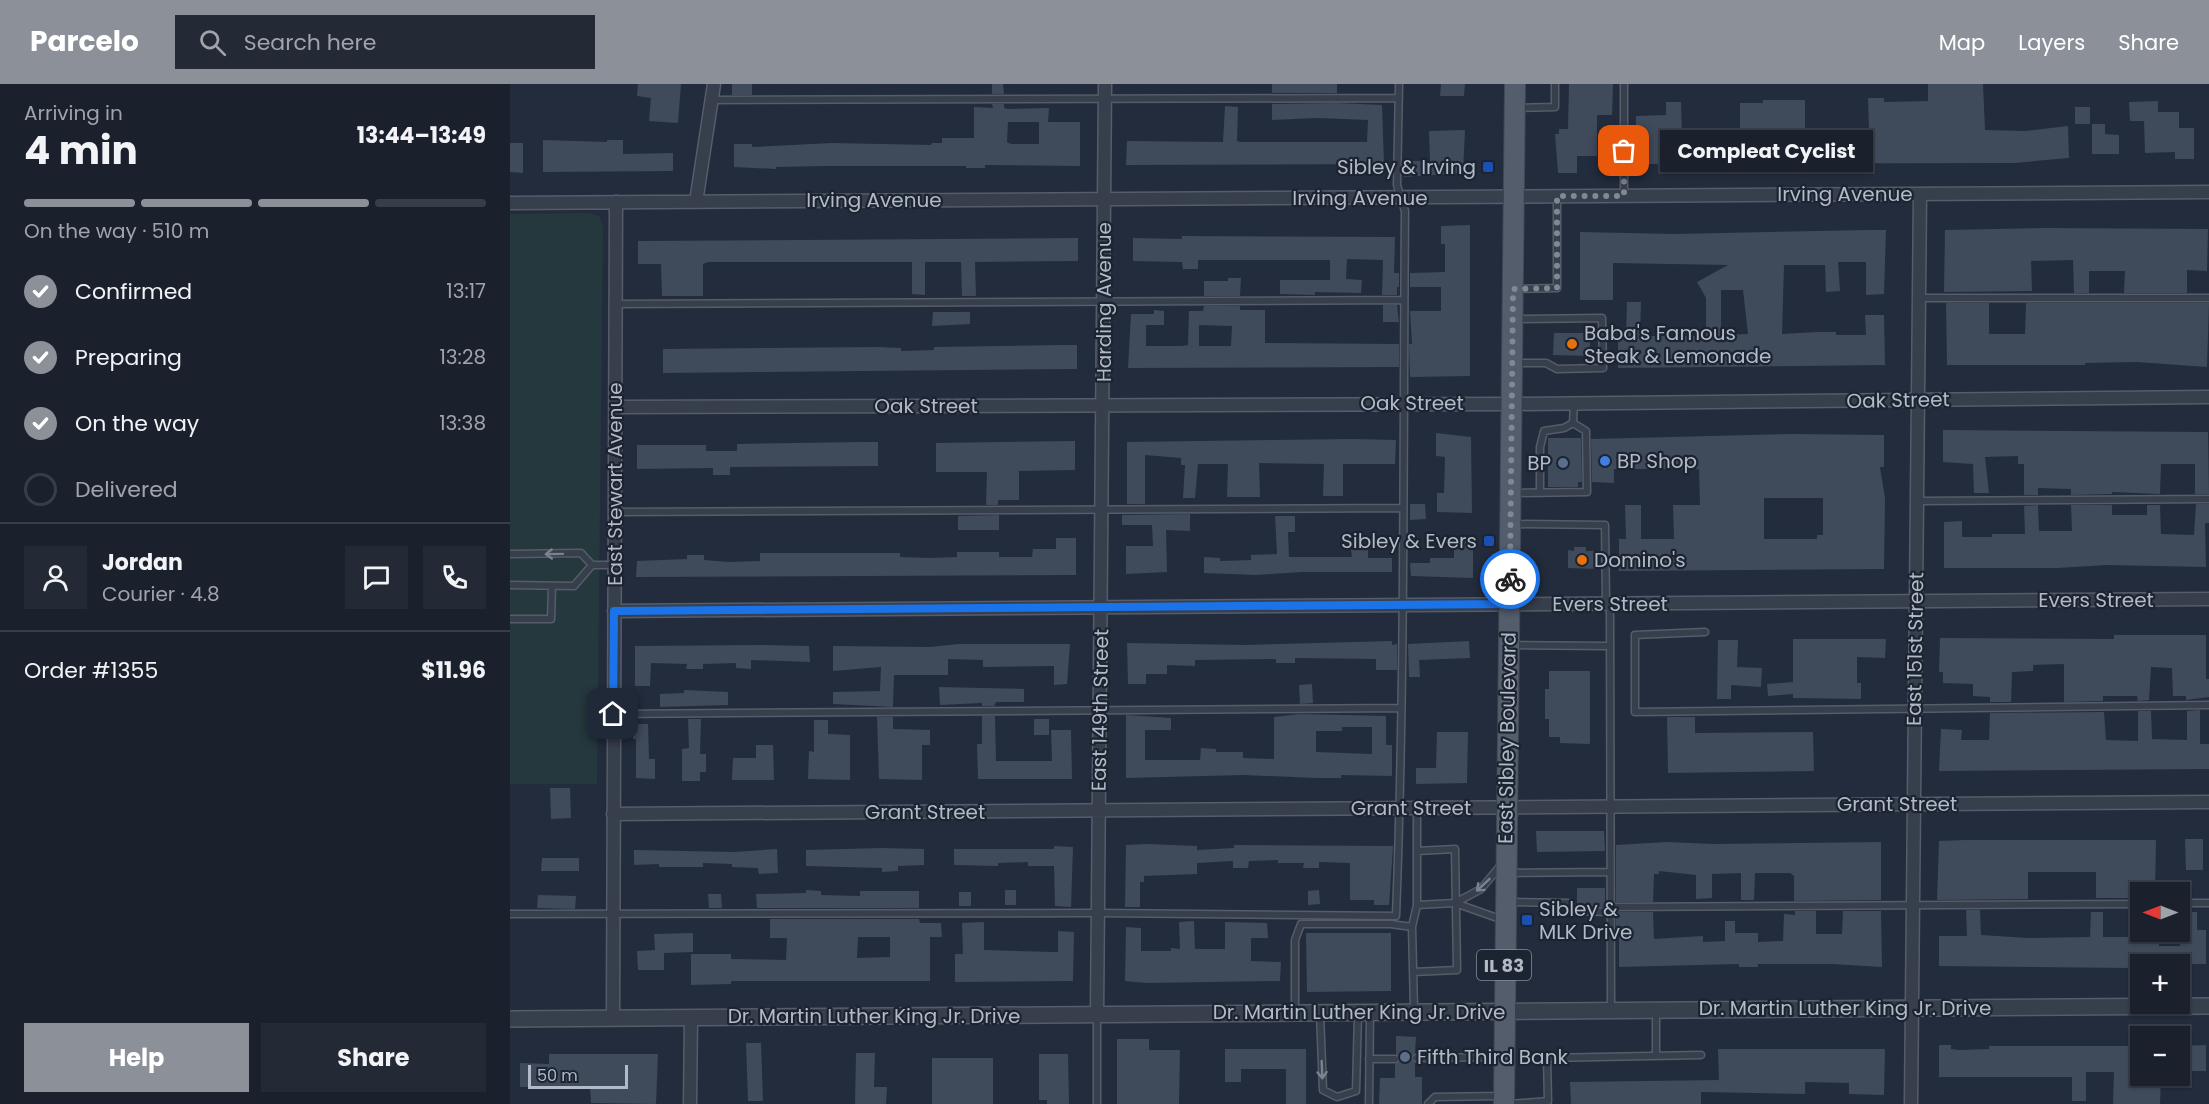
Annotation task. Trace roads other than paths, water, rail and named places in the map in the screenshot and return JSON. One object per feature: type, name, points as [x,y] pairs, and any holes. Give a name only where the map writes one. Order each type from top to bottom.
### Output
[{"type":"main road","name":"East Sibley Boulevard","points":[[1506,1101],[1503,1010],[1515,84]]},
{"type":"street","points":[[696,201],[714,84]]},
{"type":"street","points":[[1105,84],[1105,199]]},
{"type":"street","name":"Irving Avenue","points":[[510,203],[2209,192]]},
{"type":"street","name":"East 151st Street","points":[[1911,1104],[1920,194]]},
{"type":"street","name":"Harding Avenue","points":[[1104,405],[1105,199]]},
{"type":"street","name":"East Stewart Avenue","points":[[613,1018],[616,202]]},
{"type":"street","name":"Oak Street","points":[[615,407],[1512,404],[2209,397]]},
{"type":"street","name":"East 149th Street","points":[[1096,1014],[1104,405]]},
{"type":"street","name":"Evers Street","points":[[614,611],[2209,599]]},
{"type":"street","name":"Grant Street","points":[[613,814],[2209,802]]},
{"type":"street","name":"Dr. Martin Luther King Jr. Drive","points":[[510,1019],[2209,1006]]},
{"type":"street","points":[[690,1104],[691,1017]]},
{"type":"lane","points":[[510,914],[1098,913],[1396,916],[1400,808],[1405,403],[1405,211],[1397,185],[1399,84]]},
{"type":"lane","points":[[1515,108],[1554,107],[1555,84]]},
{"type":"lane","points":[[1624,84],[1624,196]]},
{"type":"lane","points":[[711,100],[1399,98]]},
{"type":"lane","points":[[1513,289],[1557,288],[1557,196]]},
{"type":"lane","points":[[1919,298],[2209,298]]},
{"type":"lane","points":[[616,304],[1404,300]]},
{"type":"lane","points":[[1512,319],[1602,318],[1603,368],[1557,369],[1546,363],[1512,363]]},
{"type":"lane","points":[[1573,423],[1574,403]]},
{"type":"lane","points":[[1540,492],[1540,447],[1544,430],[1564,428],[1573,423]]},
{"type":"lane","points":[[1511,493],[1587,492],[1586,430],[1573,423]]},
{"type":"lane","points":[[1917,501],[2209,499]]},
{"type":"lane","points":[[615,512],[1402,508]]},
{"type":"lane","points":[[1510,524],[1605,525],[1610,646],[1611,1010]]},
{"type":"lane","points":[[510,554],[581,553],[592,565],[615,565]]},
{"type":"lane","points":[[510,585],[574,586],[592,565]]},
{"type":"lane","points":[[510,619],[551,619],[552,586]]},
{"type":"lane","points":[[1705,632],[1635,635],[1635,712],[2209,705]]},
{"type":"lane","points":[[1509,645],[1610,646]]},
{"type":"lane","points":[[613,714],[1400,708]]},
{"type":"lane","points":[[1414,1011],[1412,927],[1417,905],[1417,808]]},
{"type":"lane","points":[[1413,972],[1458,970],[1455,849],[1417,851]]},
{"type":"lane","points":[[1455,903],[1481,889],[1505,867],[1610,872]]},
{"type":"lane","points":[[1417,905],[1455,903],[1504,911],[1569,903],[1574,911],[2130,904]]},
{"type":"lane","points":[[2190,903],[2209,903]]},
{"type":"lane","points":[[1295,1012],[1295,940],[1301,924],[1391,924],[1412,927]]},
{"type":"lane","points":[[1656,1009],[1656,1056]]},
{"type":"lane","points":[[1320,1012],[1323,1090],[1337,1096],[1356,1091],[1364,1012]]},
{"type":"lane","points":[[1364,1012],[1370,1059],[1369,1104]]},
{"type":"lane","points":[[1096,1014],[1097,1104]]},
{"type":"lane","points":[[1428,1104],[1435,1097],[1548,1101],[1547,1058],[1701,1055]]},
{"type":"lane","points":[[1416,1058],[1503,1057]]},
{"type":"lane","points":[[1370,1059],[1395,1059]]},
{"type":"place","name":"Compleat Cyclist","points":[[1624,151]]},
{"type":"place","name":"Sibley & Irving","points":[[1488,167]]},
{"type":"place","name":"Baba's Famous Steak & Lemonade","points":[[1572,344]]},
{"type":"place","name":"BP Shop","points":[[1605,461]]},
{"type":"place","name":"BP","points":[[1563,463]]},
{"type":"place","name":"Sibley & Evers","points":[[1489,541]]},
{"type":"place","name":"Domino's","points":[[1582,560]]},
{"type":"place","name":"Sibley & MLK Drive","points":[[1527,920]]},
{"type":"place","name":"Fifth Third Bank","points":[[1405,1057]]}]
